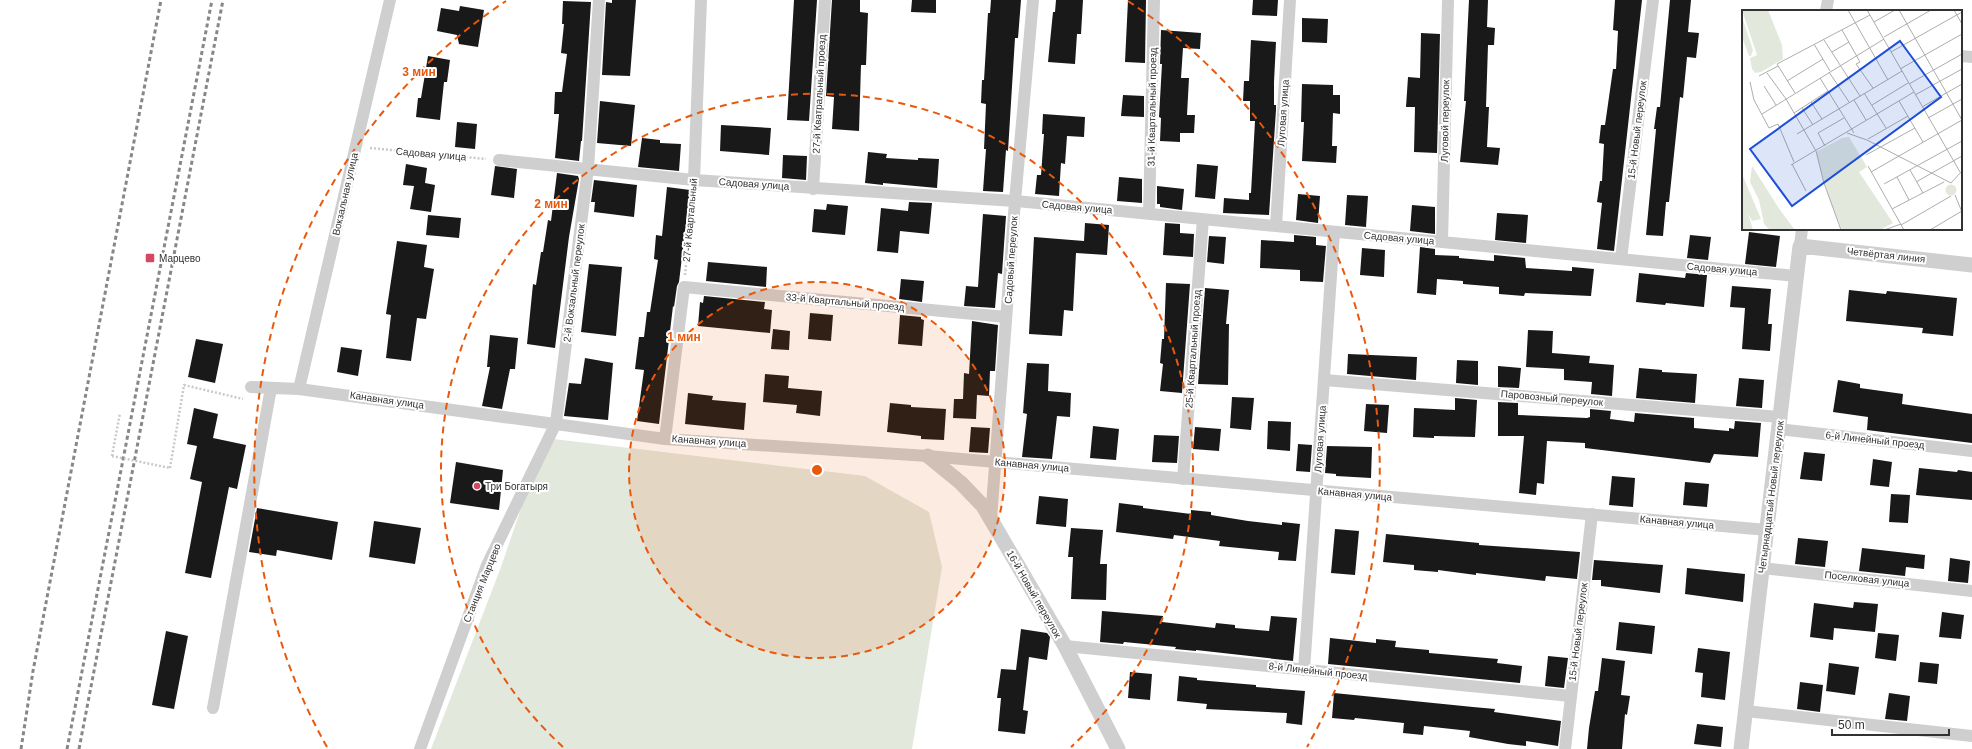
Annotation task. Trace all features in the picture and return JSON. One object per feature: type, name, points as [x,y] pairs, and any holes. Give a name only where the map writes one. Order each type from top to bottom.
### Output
[{"type":"street","name":"Вокзальная улица","points":[[299,389],[357,147],[390,0]]},
{"type":"street","name":"2-й Вокзальный переулок","points":[[556,423],[588,168],[599,0]]},
{"type":"street","name":"27-й Квартальный","points":[[694,180],[701,0]]},
{"type":"street","name":"27-й Кватральный проезд","points":[[813,189],[825,0]]},
{"type":"street","name":"Садовый переулок","points":[[991,519],[1015,201],[1033,0]]},
{"type":"street","name":"31-й Квартальный проезд","points":[[1149,214],[1154,0]]},
{"type":"street","name":"Луговая улица","points":[[1276,226],[1290,0]]},
{"type":"street","name":"Луговой переулок","points":[[1442,242],[1448,0]]},
{"type":"street","name":"15-й Новый переулок","points":[[1621,259],[1653,0]]},
{"type":"street","points":[[1826,10],[1828,0]]},
{"type":"street","points":[[1962,56],[1972,57]]},
{"type":"street","name":"Садовая улица","points":[[498,160],[694,180],[813,189],[1015,201],[1796,276]]},
{"type":"street","name":"25-й Квартальный проезд","points":[[1183,479],[1203,219]]},
{"type":"street","points":[[1800,246],[1802,230]]},
{"type":"street","name":"Луговая улица","points":[[1304,670],[1334,232]]},
{"type":"street","name":"Четвёртая линия","points":[[1800,246],[1972,265]]},
{"type":"street","name":"Четырнадцатый Новый переулок","points":[[1741,749],[1800,246]]},
{"type":"street","points":[[665,438],[684,287]]},
{"type":"street","name":"33-й Квартальный проезд","points":[[684,287],[1006,317]]},
{"type":"street","name":"Паровозный переулок","points":[[1324,380],[1779,423]]},
{"type":"street","name":"Канавная улица","points":[[251,387],[299,389],[665,438],[928,456],[1767,530]]},
{"type":"street","points":[[214,708],[271,388]]},
{"type":"street","name":"Станция Марцево","points":[[420,749],[487,565],[556,423]]},
{"type":"street","name":"6-й Линейный проезд","points":[[1779,423],[1972,451]]},
{"type":"street","name":"16-й Новый переулок","points":[[928,456],[961,483],[983,506],[1065,646],[1118,749]]},
{"type":"street","name":"15-й Новый переулок","points":[[1565,749],[1592,514]]},
{"type":"street","name":"Поселковая улица","points":[[1762,568],[1972,591]]},
{"type":"street","name":"8-й Линейный проезд","points":[[1065,646],[1571,696]]},
{"type":"street","points":[[1746,711],[1972,736]]},
{"type":"path","name":"Садовая улица","points":[[357,147],[498,160]]},
{"type":"path","name":"27-й Квартальный","points":[[684,287],[694,180]]},
{"type":"path","points":[[120,413],[112,456],[170,468],[184,385],[244,399],[251,387]]},
{"type":"shaded area","points":[[545,438],[865,476],[929,512],[942,567],[912,749],[431,749],[501,567]]},
{"type":"building","points":[[612,0],[636,0],[630,76],[602,75],[606,2],[612,3]]},
{"type":"building","points":[[794,0],[817,0],[809,121],[787,120]]},
{"type":"building","points":[[832,0],[860,0],[860,12],[868,13],[866,65],[861,65],[859,131],[832,129],[834,97],[826,96]]},
{"type":"building","points":[[912,0],[936,0],[936,13],[911,12]]},
{"type":"building","points":[[991,0],[1021,0],[1018,38],[1015,38],[1008,151],[1006,150],[1003,192],[983,191],[986,149],[984,149],[986,104],[981,103],[982,80],[984,80],[988,13],[990,13]]},
{"type":"building","points":[[1056,0],[1083,0],[1081,34],[1077,34],[1075,64],[1048,62],[1053,12],[1055,12]]},
{"type":"building","points":[[1128,0],[1146,0],[1145,63],[1125,62]]},
{"type":"building","points":[[1253,0],[1278,0],[1277,16],[1252,15]]},
{"type":"building","points":[[1469,0],[1488,0],[1487,27],[1495,28],[1494,45],[1488,45],[1486,107],[1489,107],[1487,147],[1500,148],[1498,165],[1460,162],[1466,101],[1464,101]]},
{"type":"building","points":[[1615,0],[1642,0],[1614,251],[1597,249],[1602,203],[1597,202],[1600,181],[1602,181],[1604,144],[1599,143],[1601,125],[1605,125],[1613,69],[1616,69],[1618,31],[1613,30]]},
{"type":"building","points":[[1670,0],[1691,0],[1688,32],[1699,33],[1696,58],[1687,57],[1683,98],[1680,97],[1669,202],[1666,202],[1663,236],[1646,235],[1656,129],[1654,129],[1657,107],[1660,107]]},
{"type":"building","points":[[563,1],[591,2],[582,141],[579,161],[555,158],[559,114],[554,114],[555,92],[562,92],[567,54],[561,53],[564,24],[562,24]]},
{"type":"building","points":[[460,6],[484,10],[478,47],[459,44],[457,35],[437,31],[441,8],[459,11]]},
{"type":"building","points":[[1302,18],[1328,19],[1327,43],[1302,42]]},
{"type":"building","points":[[1161,30],[1201,33],[1200,49],[1183,48],[1181,78],[1189,78],[1187,115],[1195,115],[1194,133],[1180,133],[1180,142],[1160,141],[1161,118],[1159,117],[1162,64],[1160,64]]},
{"type":"building","points":[[1421,33],[1440,34],[1437,153],[1414,152],[1415,107],[1406,107],[1408,77],[1420,78]]},
{"type":"building","points":[[1251,40],[1276,42],[1274,105],[1276,105],[1276,110],[1269,215],[1223,213],[1224,198],[1249,200],[1249,193],[1251,193],[1255,121],[1250,121],[1250,101],[1243,101],[1244,81],[1249,81]]},
{"type":"building","points":[[428,56],[450,60],[447,82],[444,82],[440,120],[416,117],[418,98],[421,98]]},
{"type":"building","points":[[1302,84],[1333,85],[1333,95],[1340,95],[1340,114],[1333,113],[1332,146],[1337,146],[1336,163],[1302,161],[1304,122],[1301,122]]},
{"type":"building","points":[[1123,95],[1144,96],[1144,117],[1121,116]]},
{"type":"building","points":[[600,101],[635,105],[631,146],[597,143]]},
{"type":"building","points":[[1043,114],[1085,117],[1084,137],[1067,136],[1065,164],[1061,163],[1059,196],[1035,194],[1037,175],[1041,175],[1044,134],[1042,134]]},
{"type":"building","points":[[457,122],[477,124],[475,149],[455,147]]},
{"type":"building","points":[[721,125],[771,128],[769,155],[720,151]]},
{"type":"building","points":[[642,138],[660,140],[660,143],[681,144],[679,171],[638,167]]},
{"type":"building","points":[[868,152],[887,154],[886,158],[918,160],[918,158],[939,159],[937,188],[883,183],[883,185],[865,183]]},
{"type":"building","points":[[783,155],[807,156],[806,180],[782,178]]},
{"type":"building","points":[[406,164],[427,168],[425,183],[435,185],[431,212],[410,209],[414,186],[403,185]]},
{"type":"building","points":[[1197,164],[1218,166],[1215,199],[1195,197]]},
{"type":"building","points":[[495,166],[517,169],[514,198],[491,195]]},
{"type":"building","points":[[557,173],[578,176],[579,179],[569,237],[555,348],[527,344],[533,284],[536,285],[548,220],[551,221]]},
{"type":"building","points":[[1119,177],[1142,179],[1142,203],[1117,201]]},
{"type":"building","points":[[594,180],[637,185],[634,217],[594,212],[595,202],[591,202]]},
{"type":"building","points":[[1157,186],[1184,189],[1182,210],[1160,207],[1160,204],[1157,204]]},
{"type":"building","points":[[667,187],[690,190],[679,282],[674,307],[673,306],[659,424],[637,421],[644,370],[635,369],[639,337],[644,337],[647,312],[650,312],[658,260],[654,259],[656,235],[662,236]]},
{"type":"building","points":[[1298,194],[1320,196],[1318,223],[1296,220]]},
{"type":"building","points":[[1347,195],[1368,196],[1366,227],[1345,225]]},
{"type":"building","points":[[909,202],[932,203],[929,234],[900,231],[898,253],[877,251],[881,208],[908,211]]},
{"type":"building","points":[[827,204],[848,206],[845,235],[812,232],[814,209],[826,210]]},
{"type":"building","points":[[1412,205],[1435,207],[1435,234],[1410,231]]},
{"type":"building","points":[[1497,213],[1528,215],[1526,243],[1495,240]]},
{"type":"building","points":[[983,214],[1006,216],[1002,274],[998,273],[995,308],[964,306],[966,286],[978,287]]},
{"type":"building","points":[[428,215],[461,218],[459,238],[426,235]]},
{"type":"building","points":[[1085,223],[1109,225],[1107,255],[1076,253],[1073,311],[1064,310],[1062,336],[1029,334],[1034,237],[1084,241]]},
{"type":"building","points":[[1165,223],[1180,224],[1180,233],[1194,234],[1193,257],[1163,255]]},
{"type":"building","points":[[1749,232],[1780,236],[1776,267],[1745,264]]},
{"type":"building","points":[[1294,235],[1316,237],[1316,245],[1326,246],[1323,282],[1300,281],[1300,270],[1260,268],[1261,240],[1294,242]]},
{"type":"building","points":[[1690,235],[1711,237],[1708,260],[1687,258]]},
{"type":"building","points":[[1209,236],[1226,237],[1224,264],[1207,262]]},
{"type":"building","points":[[397,241],[427,245],[424,267],[434,269],[426,319],[417,318],[411,361],[386,358],[391,315],[386,314]]},
{"type":"building","points":[[1420,247],[1435,249],[1435,255],[1459,256],[1459,258],[1494,261],[1494,255],[1525,258],[1526,268],[1572,271],[1572,267],[1594,269],[1591,296],[1525,293],[1524,296],[1499,294],[1499,287],[1463,284],[1463,281],[1437,279],[1436,295],[1417,293]]},
{"type":"building","points":[[1362,248],[1385,250],[1384,277],[1360,275]]},
{"type":"building","points":[[708,262],[767,267],[766,287],[706,281]]},
{"type":"building","points":[[589,264],[622,267],[616,336],[581,332]]},
{"type":"building","points":[[1639,273],[1685,278],[1686,273],[1707,275],[1704,307],[1666,303],[1665,305],[1636,302]]},
{"type":"building","points":[[901,279],[924,281],[922,302],[899,299]]},
{"type":"building","points":[[1166,283],[1190,284],[1182,393],[1160,391],[1163,364],[1160,363],[1162,339],[1164,339]]},
{"type":"building","points":[[1732,286],[1771,289],[1768,324],[1772,324],[1770,351],[1742,349],[1745,308],[1730,307]]},
{"type":"building","points":[[1205,288],[1229,290],[1226,324],[1229,324],[1228,385],[1198,384]]},
{"type":"building","points":[[1849,290],[1886,294],[1887,291],[1957,298],[1953,336],[1922,333],[1923,328],[1846,321]]},
{"type":"building","points":[[704,296],[765,302],[764,309],[772,310],[770,333],[698,326],[700,302],[703,303]]},
{"type":"building","points":[[810,313],[833,315],[831,341],[808,339]]},
{"type":"building","points":[[900,315],[921,317],[921,319],[924,320],[922,346],[898,344]]},
{"type":"building","points":[[972,321],[998,325],[995,371],[990,371],[989,396],[977,395],[976,419],[953,418],[954,399],[963,399],[964,373],[969,374]]},
{"type":"building","points":[[773,329],[790,331],[789,350],[771,349]]},
{"type":"building","points":[[1528,330],[1553,331],[1552,353],[1590,356],[1589,363],[1614,365],[1612,396],[1591,394],[1592,382],[1564,380],[1564,369],[1526,367]]},
{"type":"building","points":[[490,335],[518,338],[515,369],[510,369],[502,409],[482,406],[490,367],[487,367]]},
{"type":"building","points":[[196,339],[223,344],[215,383],[188,377]]},
{"type":"building","points":[[341,347],[362,350],[358,376],[337,372]]},
{"type":"building","points":[[1348,354],[1417,357],[1416,380],[1347,374]]},
{"type":"building","points":[[585,358],[613,363],[608,420],[564,416],[569,383],[581,384]]},
{"type":"building","points":[[1457,360],[1478,361],[1478,385],[1456,383]]},
{"type":"building","points":[[1027,363],[1049,364],[1048,391],[1071,393],[1070,417],[1057,416],[1052,459],[1022,457],[1027,414],[1023,413]]},
{"type":"building","points":[[1498,366],[1521,368],[1519,388],[1498,387]]},
{"type":"building","points":[[1639,368],[1662,370],[1662,372],[1697,374],[1695,403],[1636,398]]},
{"type":"building","points":[[765,374],[789,376],[788,388],[822,391],[820,416],[796,413],[797,405],[763,402]]},
{"type":"building","points":[[1739,378],[1764,380],[1762,408],[1736,406]]},
{"type":"building","points":[[1838,380],[1860,384],[1860,388],[1903,394],[1902,404],[1972,414],[1972,443],[1867,430],[1868,417],[1833,412]]},
{"type":"building","points":[[688,393],[713,396],[712,400],[746,403],[744,430],[685,424]]},
{"type":"building","points":[[1232,397],[1254,398],[1251,430],[1230,428]]},
{"type":"building","points":[[1455,398],[1477,400],[1475,437],[1413,437],[1414,408],[1455,410]]},
{"type":"building","points":[[1498,402],[1518,403],[1518,415],[1587,418],[1590,417],[1590,409],[1611,411],[1610,419],[1634,422],[1635,413],[1694,418],[1694,428],[1729,431],[1729,428],[1734,429],[1735,421],[1761,423],[1758,457],[1714,454],[1710,463],[1585,448],[1585,443],[1547,441],[1544,484],[1537,483],[1536,495],[1519,493],[1524,436],[1498,436]]},
{"type":"building","points":[[890,403],[911,405],[911,407],[946,409],[944,440],[921,439],[921,436],[887,432]]},
{"type":"building","points":[[1366,404],[1389,405],[1387,433],[1364,431]]},
{"type":"building","points":[[194,408],[218,414],[213,438],[246,445],[237,489],[229,487],[211,578],[185,573],[202,482],[190,479],[197,446],[187,444]]},
{"type":"building","points":[[1268,421],[1291,422],[1290,451],[1267,449]]},
{"type":"building","points":[[1093,426],[1119,429],[1116,460],[1090,458]]},
{"type":"building","points":[[971,427],[990,428],[988,453],[969,452]]},
{"type":"building","points":[[1195,427],[1221,429],[1219,451],[1193,449]]},
{"type":"building","points":[[1154,435],[1179,436],[1177,463],[1152,462]]},
{"type":"building","points":[[1298,444],[1312,445],[1310,472],[1296,471]]},
{"type":"building","points":[[1327,446],[1372,447],[1371,478],[1336,476],[1336,474],[1325,473]]},
{"type":"building","points":[[1804,452],[1825,454],[1822,481],[1800,479]]},
{"type":"building","points":[[1873,459],[1892,462],[1889,487],[1870,485]]},
{"type":"building","name":"Три Богатыря","points":[[456,462],[503,470],[499,510],[450,503]]},
{"type":"building","points":[[1919,468],[1972,472],[1972,500],[1916,495]]},
{"type":"building","points":[[1612,476],[1635,478],[1633,507],[1609,505]]},
{"type":"building","points":[[1685,482],[1709,484],[1707,507],[1683,505]]},
{"type":"building","points":[[1891,494],[1910,495],[1908,523],[1889,522]]},
{"type":"building","points":[[1039,496],[1068,499],[1066,527],[1036,524]]},
{"type":"building","points":[[1119,503],[1143,506],[1143,508],[1191,514],[1191,510],[1211,512],[1211,515],[1282,525],[1282,522],[1300,524],[1296,561],[1278,560],[1279,552],[1219,546],[1220,541],[1174,535],[1173,539],[1116,532]]},
{"type":"building","points":[[257,508],[338,522],[332,560],[277,550],[276,556],[249,552]]},
{"type":"building","points":[[374,521],[421,528],[415,564],[369,557]]},
{"type":"building","points":[[1071,528],[1103,530],[1100,564],[1107,564],[1106,600],[1071,599],[1073,557],[1068,557]]},
{"type":"building","points":[[1335,529],[1359,531],[1355,575],[1331,573]]},
{"type":"building","points":[[1386,534],[1479,543],[1479,545],[1580,552],[1577,579],[1546,576],[1545,581],[1476,573],[1476,575],[1438,570],[1438,572],[1414,570],[1414,565],[1383,562]]},
{"type":"building","points":[[1798,538],[1828,541],[1825,567],[1795,564]]},
{"type":"building","points":[[1862,548],[1925,555],[1924,569],[1906,567],[1905,576],[1859,571]]},
{"type":"building","points":[[1950,558],[1970,561],[1968,583],[1948,581]]},
{"type":"building","points":[[1594,560],[1663,565],[1660,593],[1601,586],[1601,580],[1592,580]]},
{"type":"building","points":[[1687,568],[1745,574],[1743,602],[1685,594]]},
{"type":"building","points":[[1854,602],[1878,604],[1875,632],[1834,628],[1833,640],[1810,637],[1814,603],[1853,608]]},
{"type":"building","points":[[1102,611],[1163,616],[1162,622],[1215,628],[1216,623],[1235,625],[1235,628],[1269,631],[1271,616],[1297,618],[1293,661],[1175,649],[1176,647],[1124,642],[1123,644],[1100,642]]},
{"type":"building","points":[[1942,612],[1964,615],[1961,639],[1939,637]]},
{"type":"building","points":[[1619,622],[1655,626],[1652,654],[1616,650]]},
{"type":"building","points":[[1021,629],[1047,633],[1050,637],[1047,660],[1029,657],[1023,710],[1028,711],[1025,734],[998,731],[1001,698],[997,698],[1001,669],[1016,670]]},
{"type":"building","points":[[166,631],[188,636],[174,709],[152,705]]},
{"type":"building","points":[[1878,633],[1899,635],[1896,661],[1875,658]]},
{"type":"building","points":[[1330,638],[1376,643],[1376,639],[1396,641],[1395,647],[1429,650],[1429,653],[1498,659],[1497,663],[1522,666],[1520,683],[1328,664]]},
{"type":"building","points":[[1698,648],[1730,652],[1725,700],[1701,697],[1703,673],[1695,672]]},
{"type":"building","points":[[1548,656],[1568,658],[1564,688],[1545,686]]},
{"type":"building","points":[[1602,658],[1625,661],[1621,695],[1630,696],[1627,715],[1625,714],[1622,749],[1587,749],[1595,691],[1598,691]]},
{"type":"building","points":[[1920,662],[1939,664],[1937,684],[1918,682]]},
{"type":"building","points":[[1829,663],[1859,667],[1855,695],[1826,691]]},
{"type":"building","points":[[1130,672],[1152,674],[1150,700],[1128,698]]},
{"type":"building","points":[[1179,676],[1197,678],[1197,680],[1305,691],[1302,725],[1286,723],[1287,713],[1206,709],[1207,704],[1177,701]]},
{"type":"building","points":[[1800,682],[1823,685],[1820,712],[1797,709]]},
{"type":"building","points":[[1334,693],[1495,709],[1494,712],[1561,721],[1558,746],[1526,741],[1526,746],[1508,744],[1469,737],[1470,731],[1424,726],[1423,735],[1403,733],[1404,723],[1355,718],[1354,720],[1332,718]]},
{"type":"building","points":[[1889,693],[1910,696],[1907,721],[1885,719]]},
{"type":"building","points":[[1697,724],[1723,727],[1721,747],[1694,744]]},
{"type":"railway","points":[[21,749],[33,671],[161,0]]},
{"type":"railway","points":[[67,749],[212,0]]},
{"type":"railway","points":[[79,749],[223,0]]},
{"type":"place","name":"Марцево","points":[[150,258]]},
{"type":"place","name":"Три Богатыря","points":[[477,486]]}]
